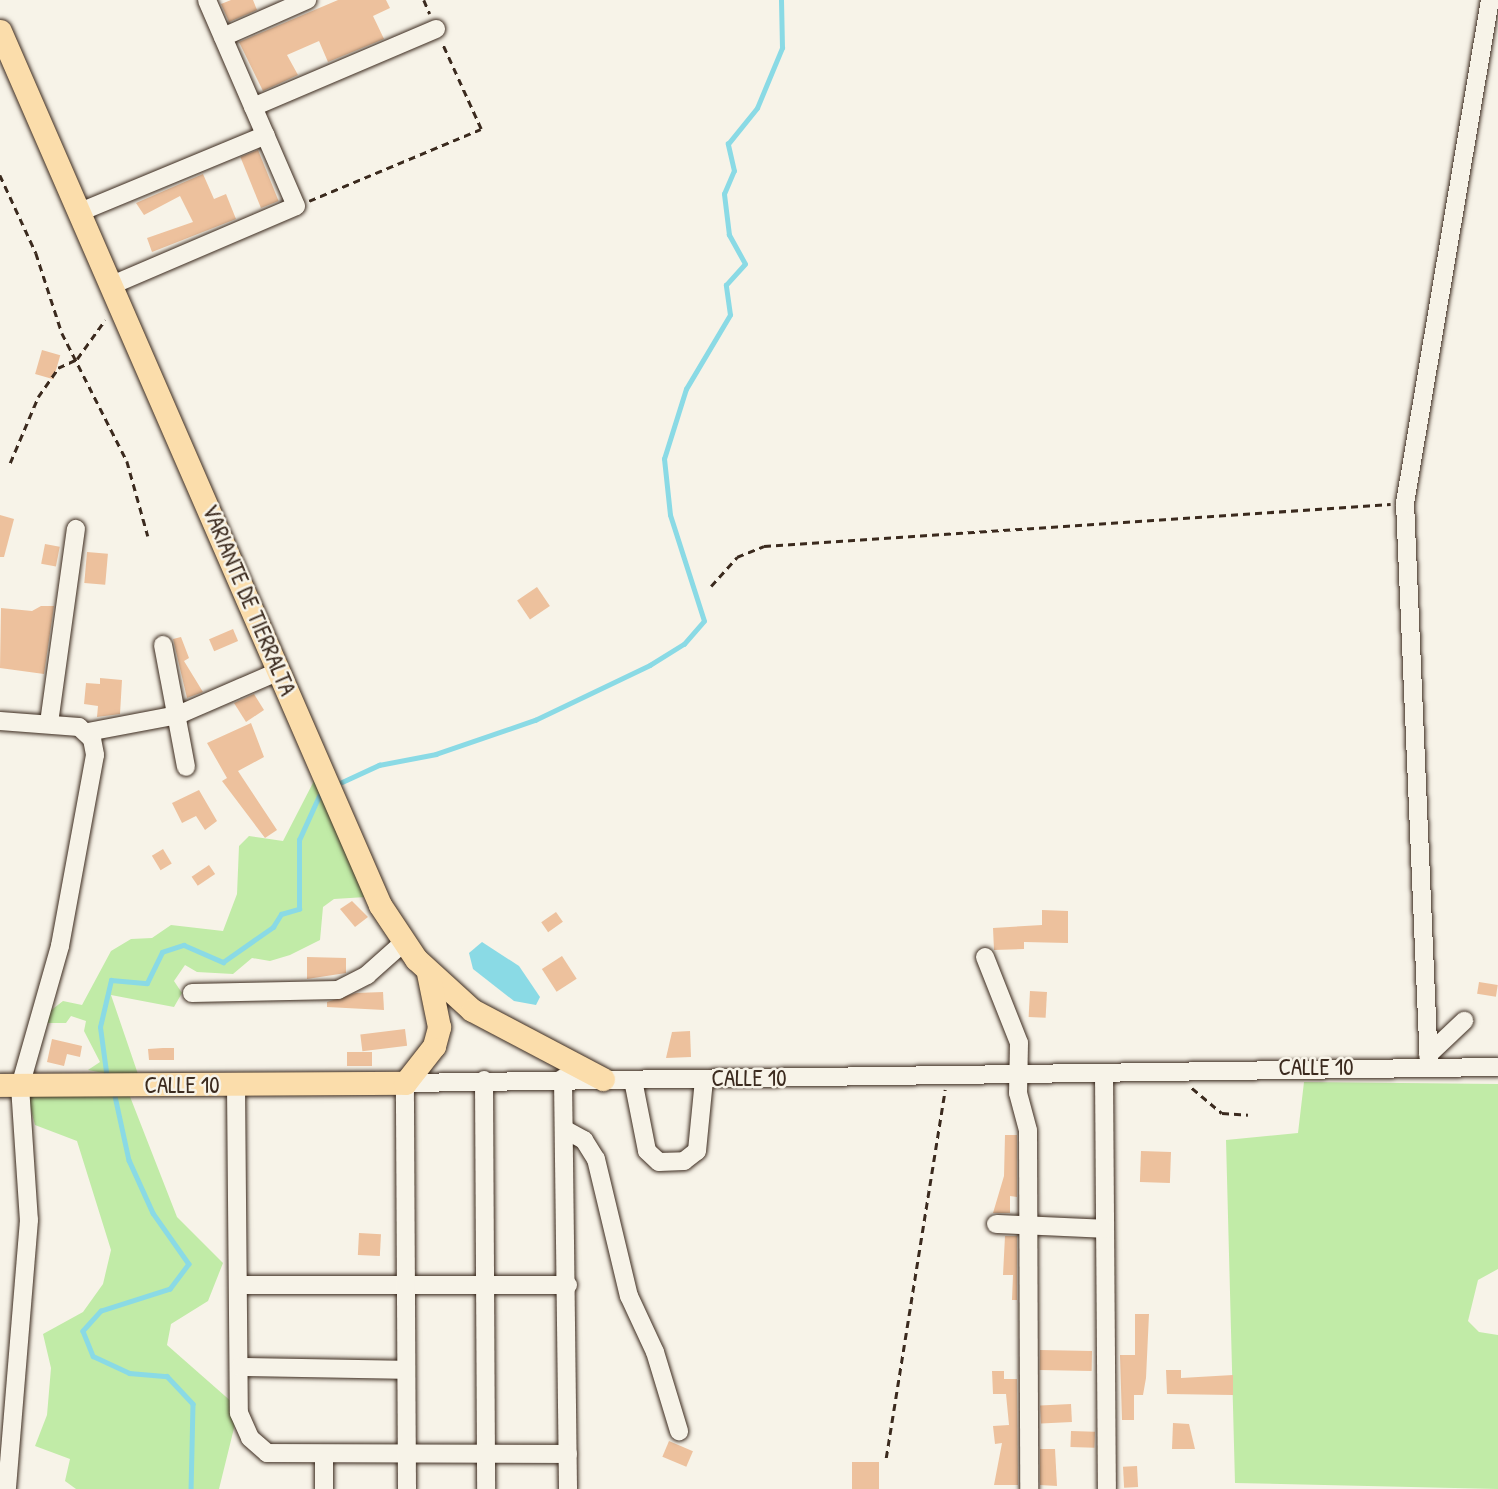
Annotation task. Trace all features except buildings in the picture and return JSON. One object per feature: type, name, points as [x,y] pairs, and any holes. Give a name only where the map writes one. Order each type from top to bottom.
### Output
[{"type":"main road","name":"VARIANTE DE TIERRALTA","points":[[0,31],[380,905],[428,973],[472,1010],[603,1079]]},
{"type":"main road","points":[[405,1083],[434,1046],[439,1027],[428,973]]},
{"type":"main road","name":"CALLE 10","points":[[10,1085],[236,1086],[405,1083]]},
{"type":"street","points":[[112,285],[296,206],[207,0]]},
{"type":"street","points":[[223,37],[307,0]]},
{"type":"street","points":[[1428,1060],[1405,503],[1490,0]]},
{"type":"street","points":[[253,107],[436,29]]},
{"type":"street","points":[[80,212],[266,135]]},
{"type":"street","points":[[49,723],[76,529]]},
{"type":"street","points":[[163,645],[186,767]]},
{"type":"street","points":[[0,721],[49,723],[88,732],[178,715],[279,671]]},
{"type":"street","points":[[7,1489],[29,1220],[10,1085],[60,946],[96,755],[88,732]]},
{"type":"street","points":[[192,993],[338,990],[360,981],[404,942]]},
{"type":"street","points":[[985,957],[1013,1019],[1020,1073],[1018,1093],[1028,1131],[1029,1489]]},
{"type":"street","points":[[1428,1060],[1464,1021]]},
{"type":"street","name":"CALLE 10","points":[[405,1083],[563,1078],[633,1080],[947,1077],[1428,1060],[1498,1067]]},
{"type":"street","points":[[1104,1073],[1107,1489]]},
{"type":"street","points":[[563,1078],[568,1285],[568,1489]]},
{"type":"street","points":[[633,1080],[647,1151],[659,1162],[684,1161],[697,1151],[704,1079]]},
{"type":"street","points":[[484,1080],[486,1489]]},
{"type":"street","points":[[405,1083],[407,1489]]},
{"type":"street","points":[[236,1086],[240,1285],[239,1413],[250,1438],[267,1454],[568,1454]]},
{"type":"street","points":[[564,1129],[584,1140],[596,1159],[629,1296],[655,1352],[679,1431]]},
{"type":"street","points":[[996,1224],[1105,1229]]},
{"type":"street","points":[[240,1285],[568,1285]]},
{"type":"street","points":[[240,1367],[407,1370]]},
{"type":"street","points":[[324,1456],[324,1489]]},
{"type":"path","points":[[296,206],[481,129],[424,0]]},
{"type":"path","points":[[0,175],[77,359],[127,461],[148,536]]},
{"type":"path","points":[[9,463],[38,397],[58,368],[77,359],[99,322],[124,312]]},
{"type":"path","points":[[711,586],[737,557],[764,546],[1405,503]]},
{"type":"path","points":[[886,1458],[947,1077]]},
{"type":"path","points":[[1189,1086],[1222,1113],[1248,1115]]},
{"type":"green space","points":[[316,777],[366,897],[334,899],[323,907],[320,940],[290,955],[270,961],[252,958],[233,974],[197,972],[185,965],[174,981],[182,993],[174,1007],[111,995],[140,1080],[88,1070],[100,1062],[84,1031],[86,1021],[71,1016],[66,1023],[48,1023],[45,1015],[63,1001],[82,1005],[111,951],[131,939],[152,938],[171,925],[223,931],[237,894],[239,846],[249,836],[283,841]]},
{"type":"green space","points":[[1304,1082],[1498,1084],[1498,1269],[1478,1280],[1468,1321],[1479,1332],[1498,1335],[1498,1489],[1235,1483],[1226,1140],[1298,1133]]},
{"type":"green space","points":[[129,1094],[177,1217],[223,1263],[208,1301],[171,1324],[167,1345],[233,1403],[236,1420],[219,1489],[76,1489],[65,1481],[70,1459],[35,1446],[47,1415],[51,1368],[43,1334],[83,1312],[103,1284],[111,1250],[77,1141],[35,1125],[27,1095]]},
{"type":"water","points":[[482,942],[519,966],[540,997],[536,1005],[514,1001],[473,969],[469,953]]},
{"type":"waterway","points":[[342,782],[379,765],[436,754],[535,720],[650,665],[684,644],[704,621],[670,515],[664,459],[686,389],[730,315],[726,285],[745,264],[729,235],[724,194],[734,171],[728,144],[757,108],[782,48],[781,0]]},
{"type":"waterway","points":[[107,1079],[100,1027],[111,980],[147,983],[162,952],[184,945],[223,962],[273,927],[281,914],[299,909],[299,840],[319,796]]},
{"type":"waterway","points":[[115,1096],[129,1160],[153,1213],[189,1264],[170,1289],[101,1311],[83,1331],[93,1356],[129,1373],[167,1376],[193,1404],[191,1489]]}]
